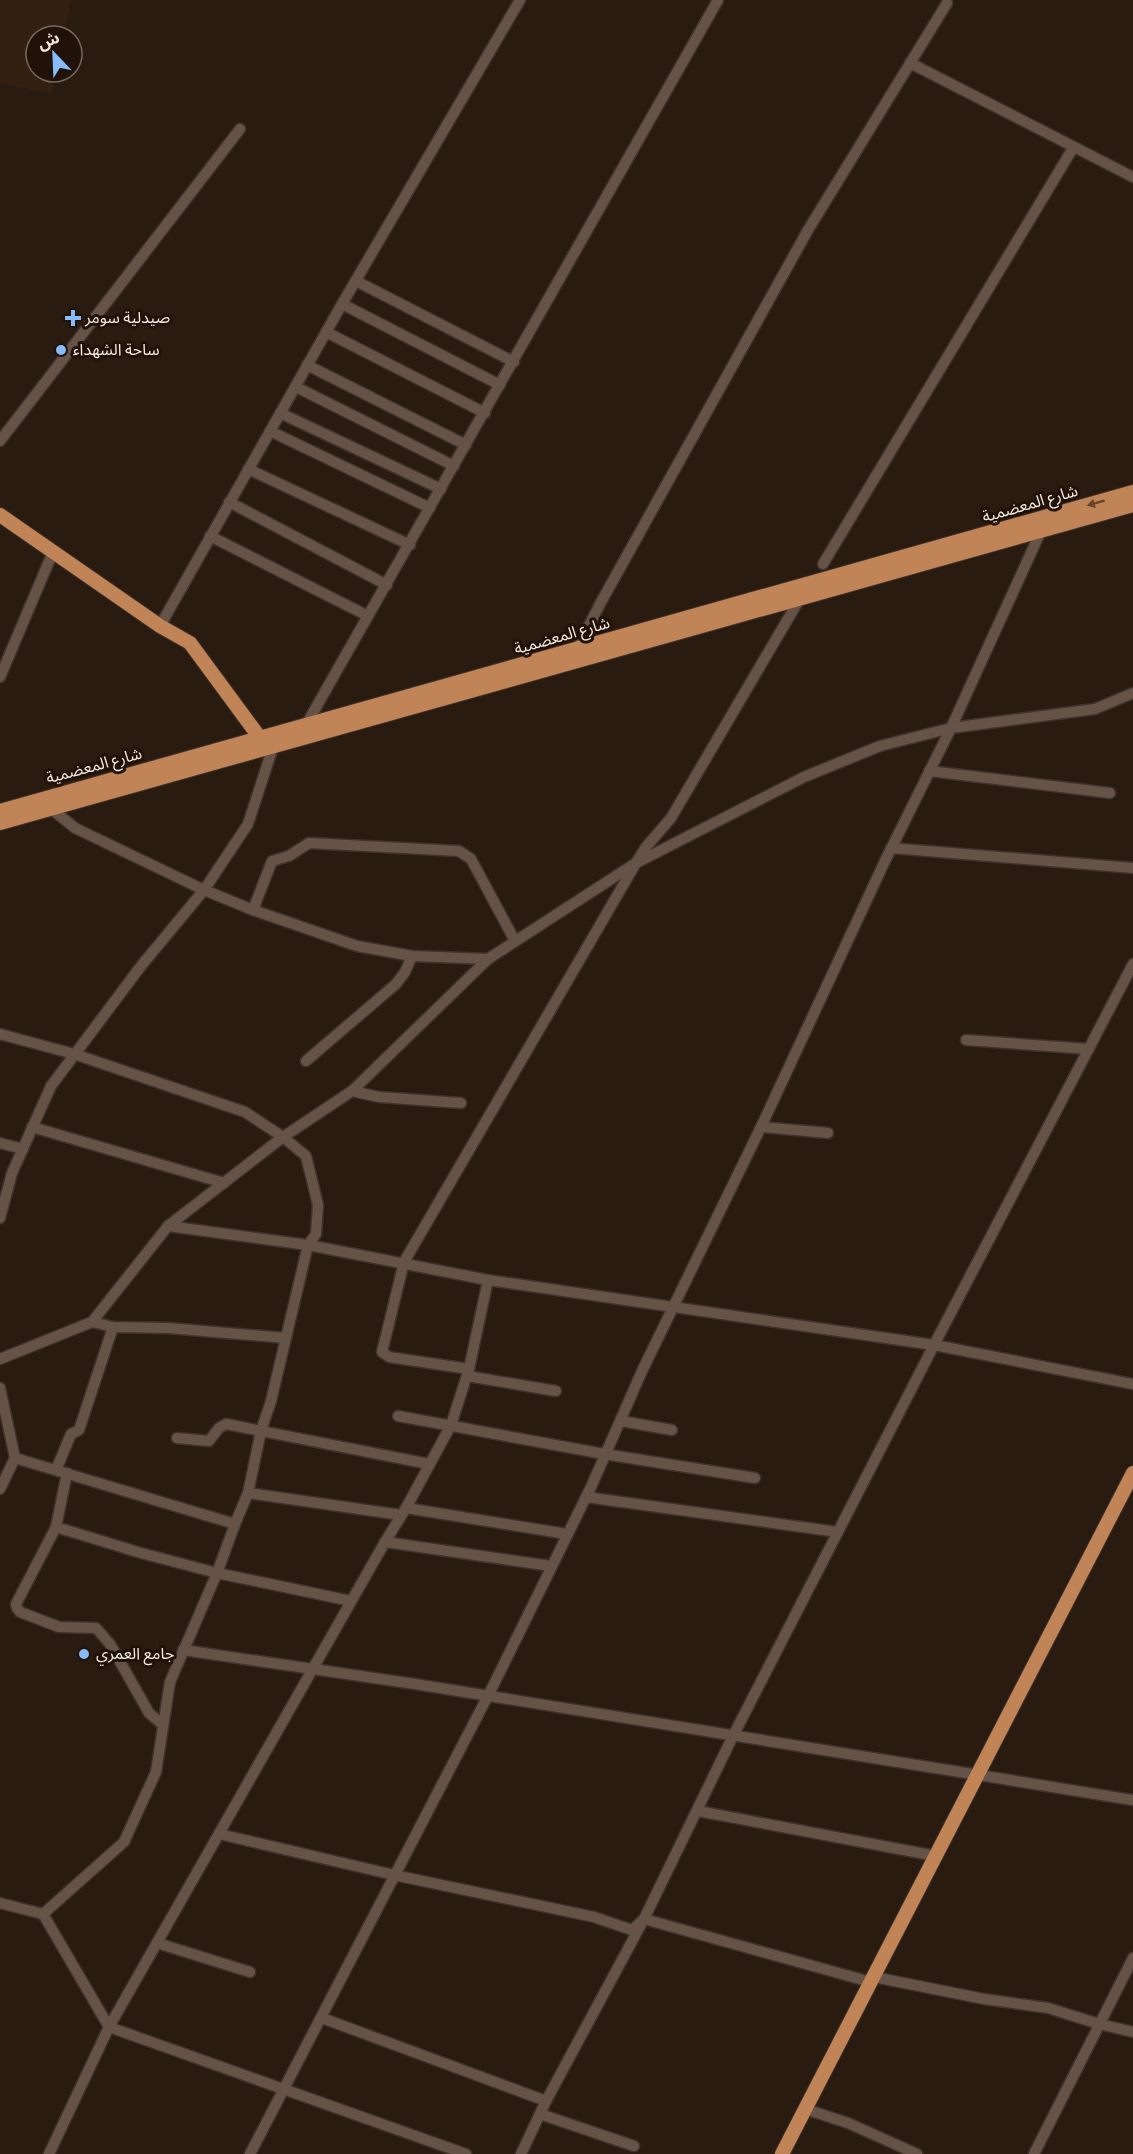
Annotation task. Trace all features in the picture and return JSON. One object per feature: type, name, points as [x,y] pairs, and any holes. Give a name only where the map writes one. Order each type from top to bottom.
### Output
[{"type":"main road","name":"شارع المعضمية","points":[[0,811],[49,807],[799,600],[1041,531],[1061,519],[1133,492]]},
{"type":"main road","name":"شارع المعضمية","points":[[0,823],[28,808],[306,725],[577,649],[1061,519],[1133,505]]},
{"type":"main road","points":[[0,515],[160,626],[190,643],[260,738]]},
{"type":"main road","points":[[782,2154],[979,1776],[1133,1473]]},
{"type":"street","points":[[160,626],[342,304],[520,0]]},
{"type":"street","points":[[306,725],[718,0]]},
{"type":"street","points":[[577,649],[808,230],[947,3]]},
{"type":"street","points":[[910,63],[1133,177]]},
{"type":"street","points":[[0,441],[240,129]]},
{"type":"street","points":[[822,564],[1073,148]]},
{"type":"street","points":[[356,280],[514,362]]},
{"type":"street","points":[[342,304],[500,385]]},
{"type":"street","points":[[326,332],[485,413]]},
{"type":"street","points":[[308,365],[466,445]]},
{"type":"street","points":[[296,387],[454,466]]},
{"type":"street","points":[[280,413],[441,489]]},
{"type":"street","points":[[270,432],[430,508]]},
{"type":"street","points":[[248,469],[410,545]]},
{"type":"street","points":[[229,502],[387,585]]},
{"type":"street","points":[[250,2154],[487,1696],[586,1497],[673,1307],[761,1127],[891,848],[951,728],[1041,531]]},
{"type":"street","points":[[210,536],[368,616]]},
{"type":"street","points":[[0,677],[53,552]]},
{"type":"street","points":[[556,1391],[389,1357],[382,1352],[404,1262],[636,863],[646,847],[671,818],[799,600]]},
{"type":"street","points":[[0,1359],[92,1322],[168,1226],[283,1137],[352,1091],[488,959],[636,863],[804,777],[880,746],[951,728],[1095,709],[1133,693]]},
{"type":"street","points":[[0,1218],[12,1173],[51,1086],[141,966],[204,890],[248,824],[273,747]]},
{"type":"street","points":[[929,771],[1110,793]]},
{"type":"street","points":[[49,807],[75,828],[204,890],[357,946],[412,956],[488,959]]},
{"type":"street","points":[[254,910],[272,861],[289,856],[309,843],[459,851],[471,859],[515,941]]},
{"type":"street","points":[[891,848],[1133,868]]},
{"type":"street","points":[[306,1061],[396,984],[405,972],[412,956]]},
{"type":"street","points":[[520,2154],[644,1919],[733,1736],[1133,964]]},
{"type":"street","points":[[0,1034],[74,1054],[245,1112],[283,1137],[306,1156],[318,1205],[316,1234],[308,1245],[271,1401],[261,1431],[248,1493],[217,1573],[170,1682],[156,1772],[123,1842],[43,1914]]},
{"type":"street","points":[[966,1040],[1089,1049]]},
{"type":"street","points":[[352,1091],[379,1096],[461,1103]]},
{"type":"street","points":[[32,1127],[224,1183]]},
{"type":"street","points":[[761,1127],[828,1133]]},
{"type":"street","points":[[0,1143],[23,1149]]},
{"type":"street","points":[[168,1226],[308,1245],[488,1280],[934,1345],[1133,1384]]},
{"type":"street","points":[[49,2154],[109,2027],[404,1512],[451,1425],[468,1373],[488,1280]]},
{"type":"street","points":[[92,1322],[113,1327],[168,1328],[286,1338]]},
{"type":"street","points":[[113,1327],[79,1430],[71,1434],[62,1472],[56,1527],[16,1604],[20,1612],[59,1627],[96,1628],[110,1644],[149,1713],[163,1725]]},
{"type":"street","points":[[0,1388],[15,1458],[0,1489]]},
{"type":"street","points":[[398,1416],[604,1454],[755,1478]]},
{"type":"street","points":[[621,1421],[672,1430]]},
{"type":"street","points":[[177,1438],[209,1441],[219,1428],[226,1424],[429,1464]]},
{"type":"street","points":[[15,1458],[235,1524]]},
{"type":"street","points":[[248,1493],[567,1534]]},
{"type":"street","points":[[586,1497],[838,1532]]},
{"type":"street","points":[[56,1527],[217,1573],[351,1601]]},
{"type":"street","points":[[385,1542],[551,1566]]},
{"type":"street","points":[[183,1650],[314,1668],[1133,1800]]},
{"type":"street","points":[[698,1811],[936,1856]]},
{"type":"street","points":[[219,1834],[394,1875],[594,1917],[632,1930],[644,1919]]},
{"type":"street","points":[[0,1903],[43,1914],[109,2027],[466,2154]]},
{"type":"street","points":[[644,1919],[867,1981],[874,1977],[984,1999],[1048,2008],[1133,2032]]},
{"type":"street","points":[[157,1943],[250,1972]]},
{"type":"street","points":[[1034,2154],[1133,1958]]},
{"type":"street","points":[[322,2018],[546,2101]]},
{"type":"street","points":[[806,2109],[848,2123],[917,2154]]},
{"type":"street","points":[[540,2114],[634,2146]]},
{"type":"shaded area","points":[[0,0],[71,0],[66,24],[24,24],[24,84],[54,84],[52,94],[0,83]]},
{"type":"place","name":"صيدلية سومر","points":[[73,318]]},
{"type":"place","name":"ساحة الشهداء","points":[[61,350]]},
{"type":"place","name":"جامع العمري","points":[[84,1654]]}]
